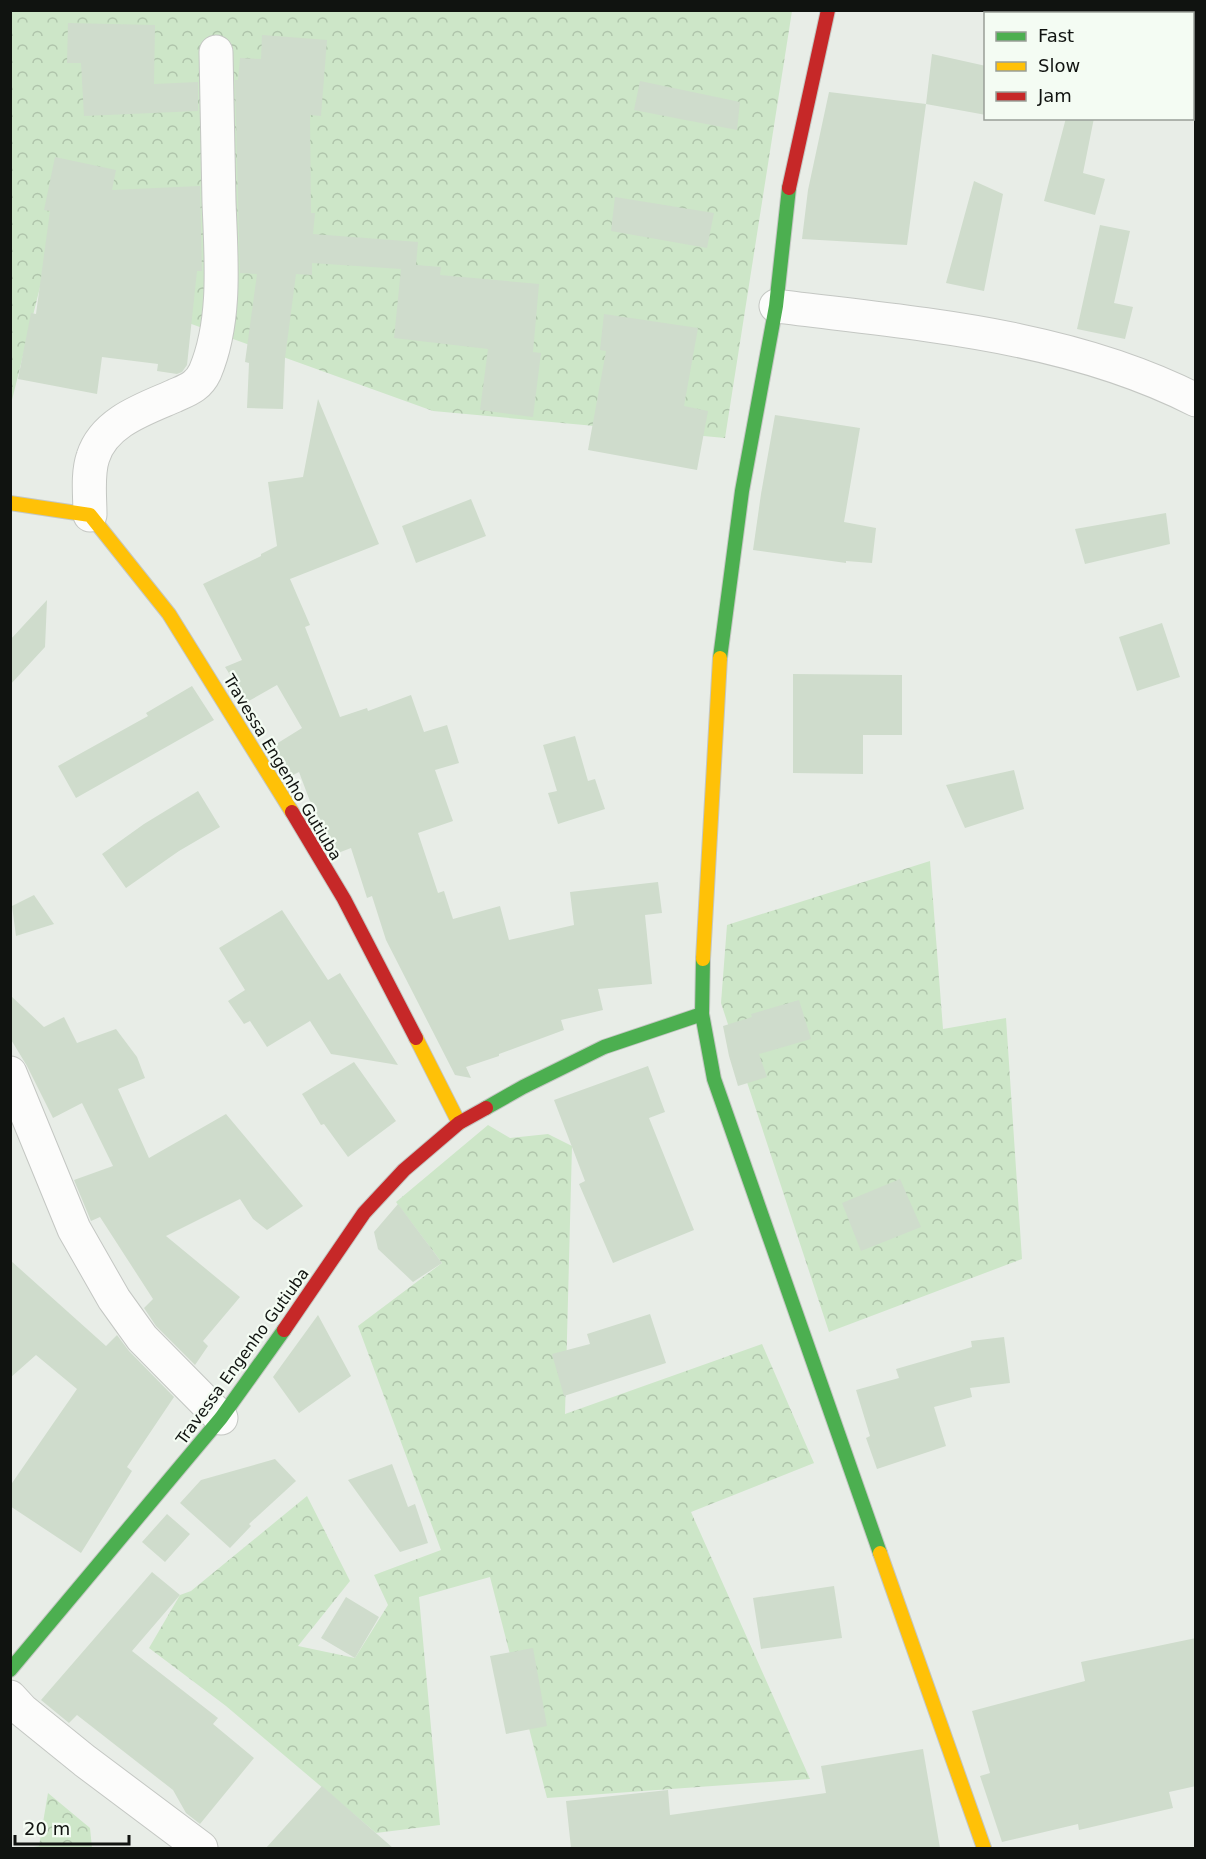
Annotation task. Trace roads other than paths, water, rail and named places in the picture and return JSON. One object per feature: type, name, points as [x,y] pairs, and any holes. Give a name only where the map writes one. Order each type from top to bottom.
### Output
[{"type":"street","points":[[828,10],[789,187],[776,306],[742,491],[718,675],[702,1014],[714,1078],[984,1848]]},
{"type":"street","points":[[10,503],[90,515],[90,479],[93,456],[101,441],[112,428],[142,410],[195,386],[203,375],[213,351],[219,307],[216,52]]},
{"type":"street","points":[[776,306],[922,325],[1050,346],[1113,366],[1196,400]]},
{"type":"street","name":"Travessa Engenho Gutiuba","points":[[90,515],[169,614],[245,735],[344,899],[459,1123]]},
{"type":"street","name":"Travessa Engenho Gutiuba","points":[[10,1670],[221,1418],[319,1281],[364,1213],[404,1170],[459,1123],[523,1087],[604,1047],[702,1014]]},
{"type":"street","points":[[10,1073],[74,1229],[114,1299],[142,1338],[221,1418]]},
{"type":"street","points":[[14,1707],[201,1848]]}]
